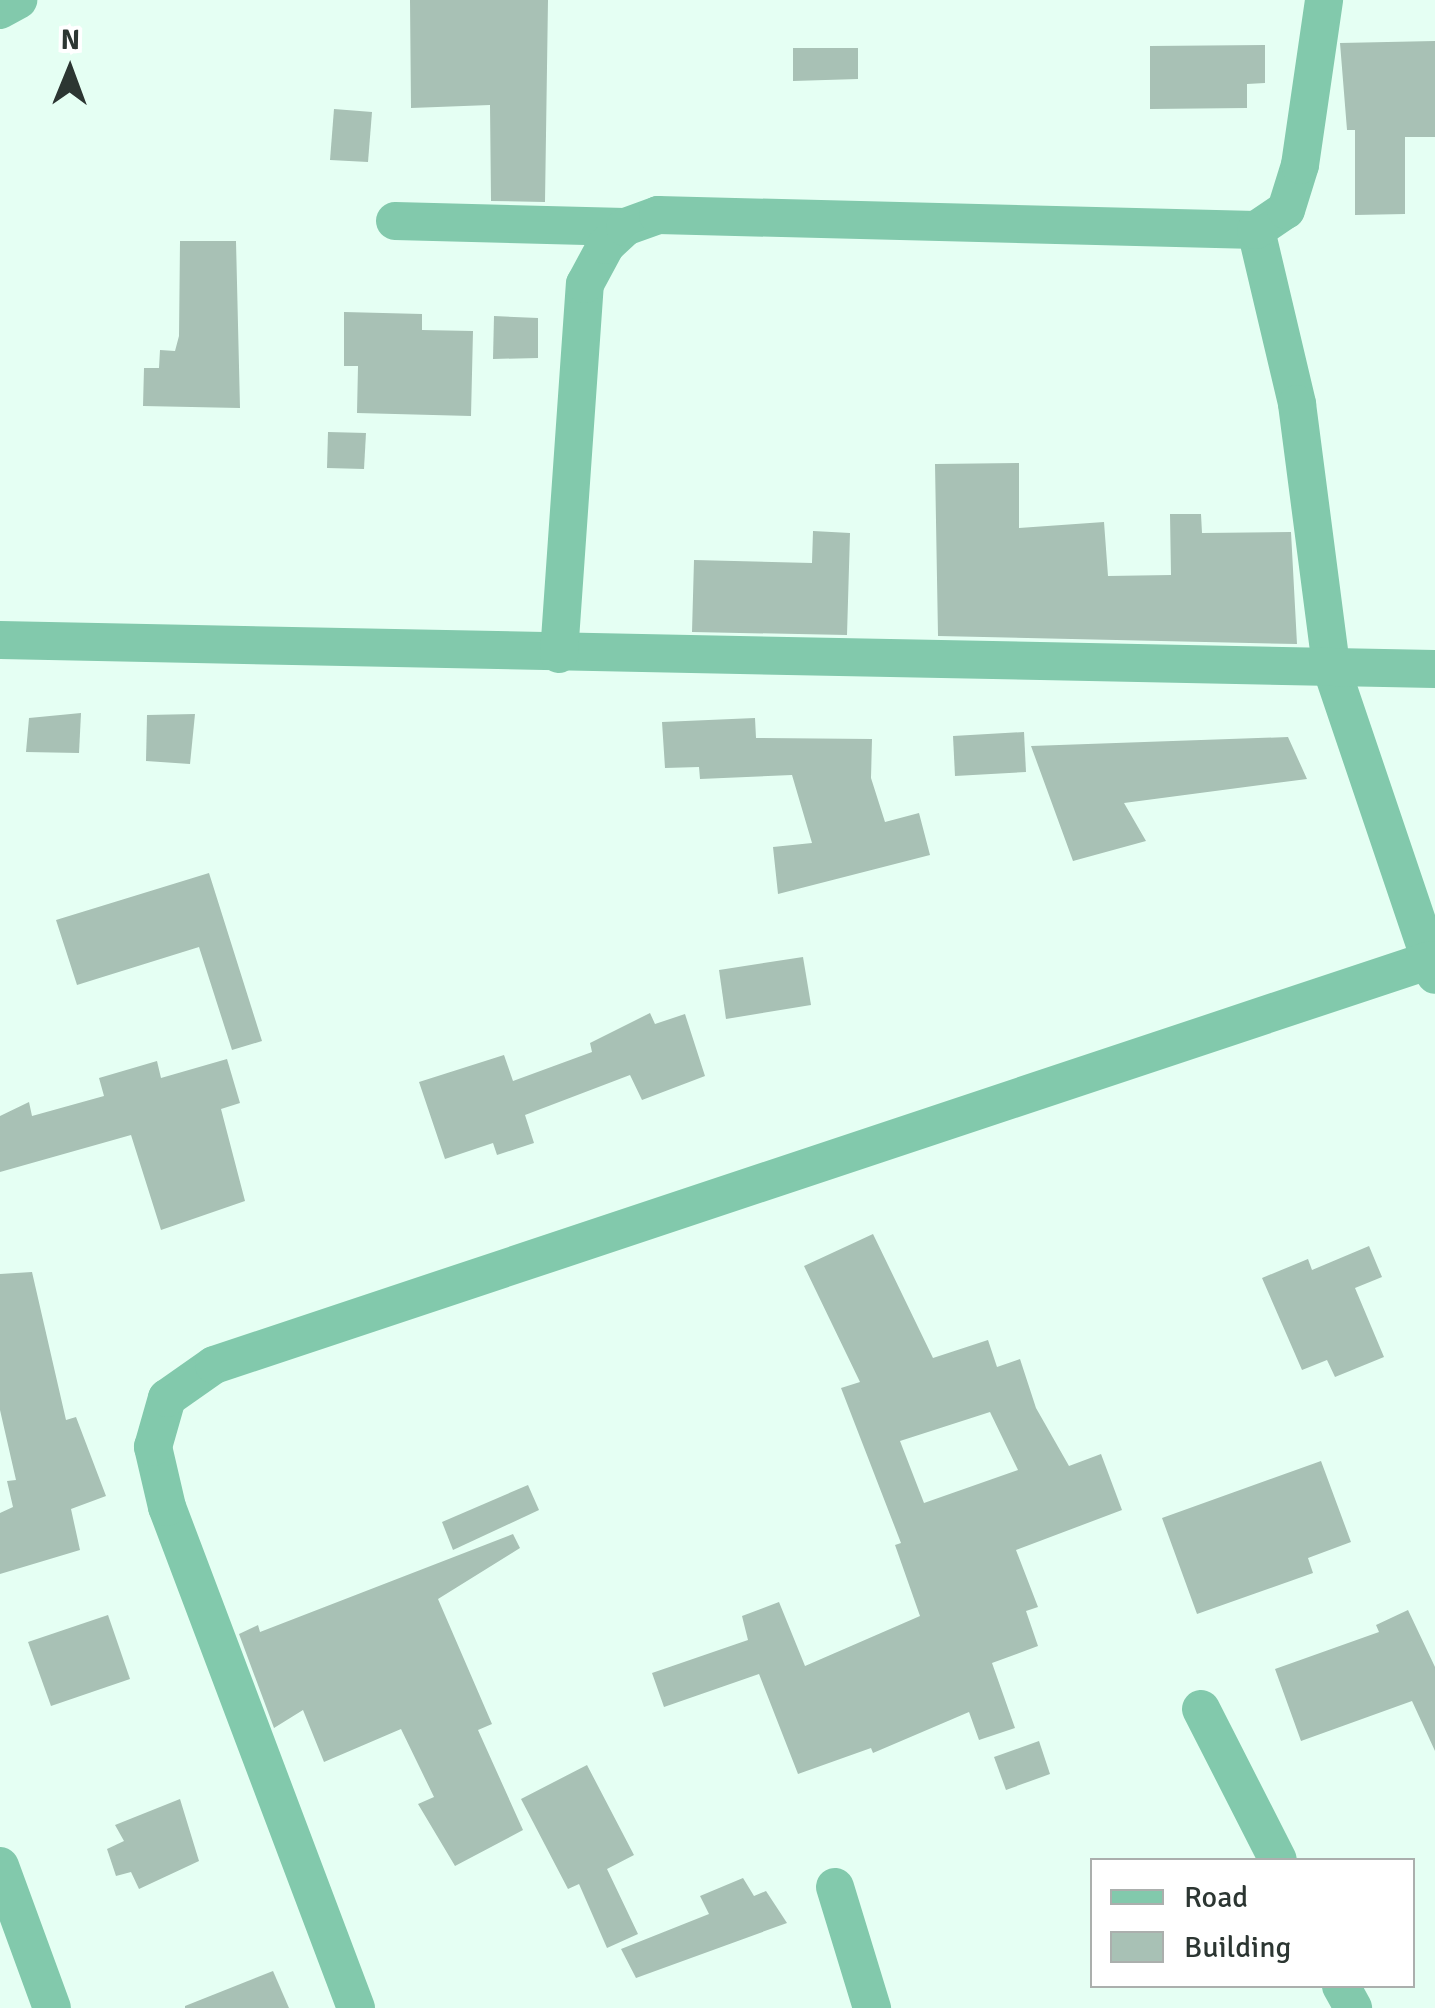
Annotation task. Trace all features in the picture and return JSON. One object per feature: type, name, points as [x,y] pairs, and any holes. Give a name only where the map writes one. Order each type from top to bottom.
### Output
[{"type":"street","points":[[0,10],[18,0]]},
{"type":"street","points":[[395,221],[626,226],[658,215],[1256,230],[1286,210],[1324,0]]},
{"type":"street","points":[[559,654],[585,284],[606,245],[626,226]]},
{"type":"street","points":[[356,2008],[167,1507],[153,1447],[167,1398],[214,1364],[1432,968],[1332,667],[1297,404],[1256,230]]},
{"type":"street","points":[[0,640],[1435,669]]},
{"type":"street","points":[[1200,1708],[1277,1858]]},
{"type":"street","points":[[0,1866],[52,2008]]},
{"type":"street","points":[[834,1887],[872,2008]]},
{"type":"building","points":[[410,0],[548,0],[545,202],[491,201],[490,105],[411,108]]},
{"type":"building","points":[[1435,41],[1435,137],[1405,137],[1405,214],[1355,215],[1355,130],[1347,130],[1340,43]]},
{"type":"building","points":[[1265,45],[1265,83],[1247,84],[1247,108],[1150,109],[1150,46]]},
{"type":"building","points":[[793,48],[858,48],[858,79],[793,81]]},
{"type":"building","points":[[334,109],[372,112],[368,162],[330,160]]},
{"type":"building","points":[[180,241],[236,241],[240,408],[143,406],[144,368],[159,368],[160,350],[175,351],[179,336]]},
{"type":"building","points":[[344,312],[422,314],[422,330],[473,331],[471,416],[357,413],[358,366],[344,366]]},
{"type":"building","points":[[494,316],[538,318],[538,358],[493,359]]},
{"type":"building","points":[[328,432],[366,433],[364,469],[327,468]]},
{"type":"building","points":[[1019,463],[1019,528],[1104,522],[1108,576],[1171,575],[1170,514],[1201,514],[1202,533],[1291,532],[1297,644],[938,636],[935,464]]},
{"type":"building","points":[[813,531],[850,533],[847,635],[692,632],[694,560],[812,563]]},
{"type":"building","points":[[81,713],[79,753],[26,752],[29,718]]},
{"type":"building","points":[[195,714],[190,764],[146,761],[147,715]]},
{"type":"building","points":[[755,718],[756,738],[872,739],[871,778],[885,822],[919,813],[930,855],[778,894],[773,847],[812,843],[792,775],[700,779],[699,767],[665,768],[662,722]]},
{"type":"building","points":[[1024,732],[1026,772],[955,776],[953,736]]},
{"type":"building","points":[[1288,737],[1307,779],[1124,803],[1146,841],[1073,861],[1031,746]]},
{"type":"building","points":[[209,873],[262,1041],[232,1050],[199,947],[77,985],[56,920]]},
{"type":"building","points":[[803,957],[811,1005],[726,1019],[719,970]]},
{"type":"building","points":[[650,1013],[655,1024],[685,1014],[705,1076],[642,1100],[630,1075],[525,1115],[534,1143],[497,1155],[493,1143],[445,1159],[419,1082],[504,1055],[513,1081],[592,1052],[590,1043]]},
{"type":"building","points":[[227,1059],[240,1103],[221,1109],[245,1201],[161,1230],[131,1135],[0,1172],[0,1116],[29,1102],[32,1116],[104,1096],[99,1078],[157,1061],[161,1078]]},
{"type":"building","points":[[873,1234],[933,1358],[988,1340],[997,1367],[1020,1359],[1036,1408],[1069,1466],[1101,1454],[1122,1510],[1016,1550],[1038,1607],[1026,1611],[1038,1646],[992,1663],[1015,1728],[979,1740],[969,1712],[873,1753],[871,1748],[798,1774],[759,1674],[664,1707],[652,1673],[748,1640],[742,1616],[779,1602],[805,1666],[920,1616],[895,1545],[901,1543],[841,1388],[860,1382],[804,1266]],"holes":[[[990,1412],[1018,1470],[924,1503],[900,1441]]]},
{"type":"building","points":[[1369,1246],[1382,1277],[1355,1288],[1384,1357],[1335,1377],[1327,1360],[1302,1370],[1262,1278],[1308,1259],[1312,1270]]},
{"type":"building","points":[[32,1272],[66,1420],[76,1417],[106,1496],[71,1509],[80,1550],[0,1574],[0,1513],[13,1507],[7,1481],[16,1480],[0,1410],[0,1274]]},
{"type":"building","points":[[1321,1461],[1351,1542],[1308,1558],[1313,1573],[1197,1614],[1162,1518]]},
{"type":"building","points":[[528,1485],[539,1510],[453,1550],[442,1522]]},
{"type":"building","points":[[513,1534],[520,1548],[438,1599],[492,1724],[478,1730],[523,1830],[455,1866],[418,1804],[434,1797],[401,1729],[324,1762],[303,1710],[274,1728],[239,1634],[258,1625],[260,1632]]},
{"type":"building","points":[[1408,1610],[1435,1667],[1435,1751],[1412,1701],[1301,1741],[1275,1669],[1379,1632],[1376,1625]]},
{"type":"building","points":[[108,1615],[130,1679],[51,1706],[28,1642]]},
{"type":"building","points":[[1039,1741],[1050,1774],[1006,1790],[994,1757]]},
{"type":"building","points":[[587,1765],[634,1855],[607,1869],[638,1934],[607,1948],[579,1884],[568,1889],[521,1799]]},
{"type":"building","points":[[180,1799],[199,1861],[139,1889],[131,1872],[116,1876],[107,1849],[124,1841],[115,1825]]},
{"type":"building","points":[[743,1878],[754,1896],[766,1891],[787,1923],[636,1978],[621,1949],[709,1914],[700,1896]]},
{"type":"building","points":[[273,1971],[289,2008],[185,2008],[185,2006]]}]
